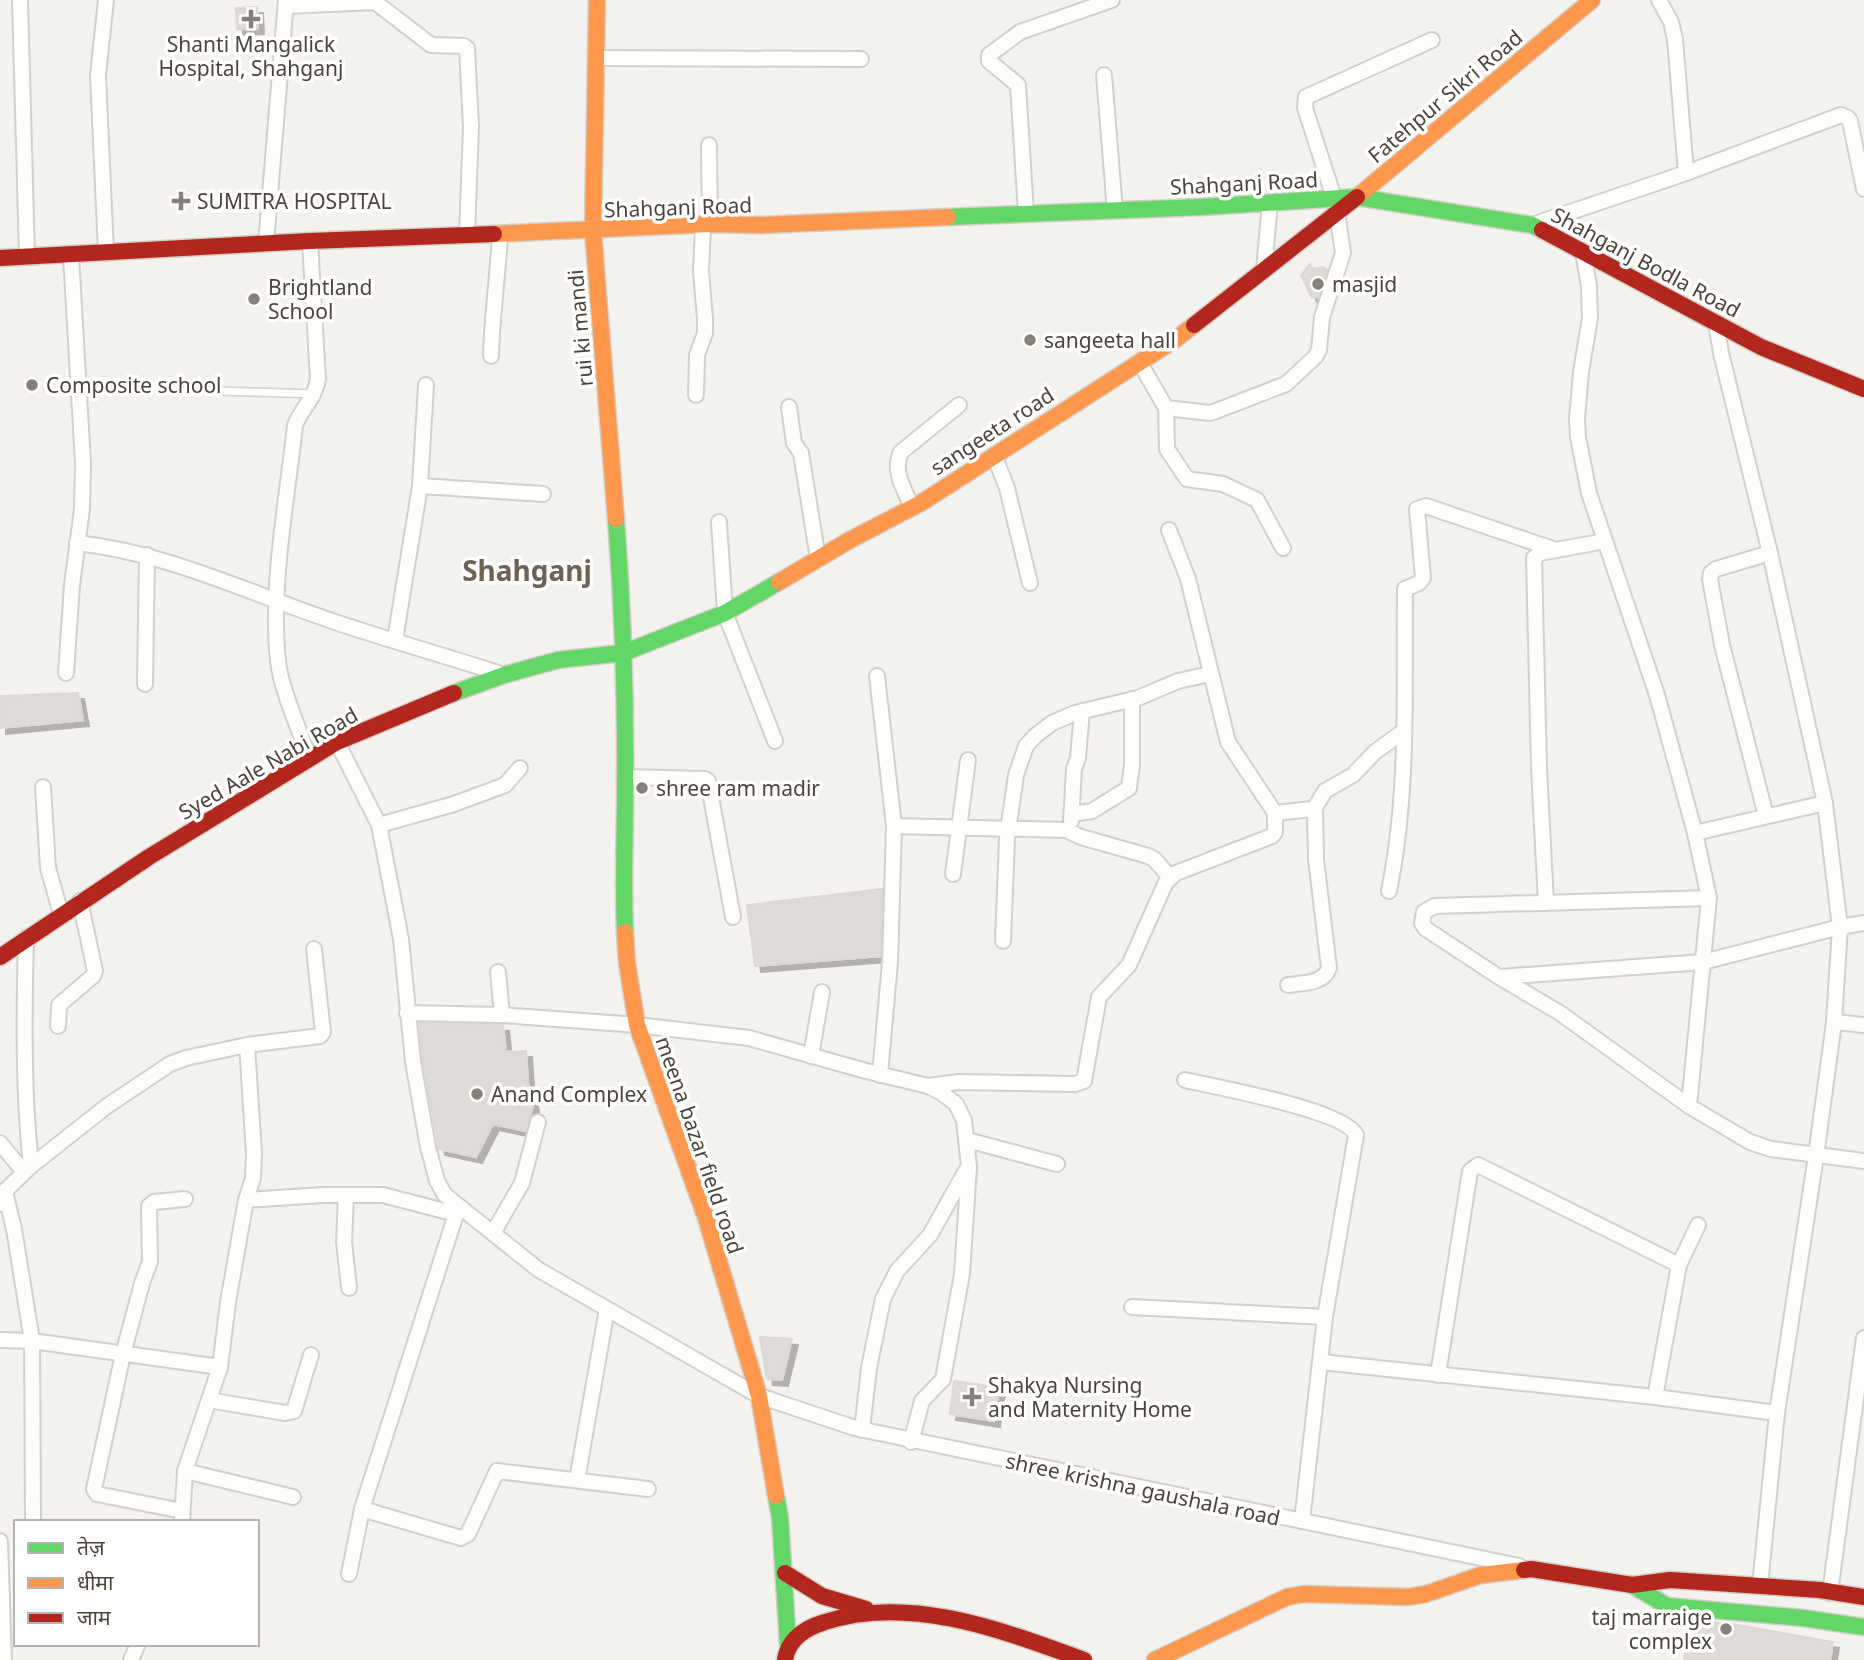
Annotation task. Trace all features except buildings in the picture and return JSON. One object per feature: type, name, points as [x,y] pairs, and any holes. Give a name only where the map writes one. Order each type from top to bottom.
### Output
[{"type":"main road","name":"rui ki mandi","points":[[597,0],[593,231],[614,475],[622,653]]},
{"type":"main road","name":"Fatehpur Sikri Road","points":[[1357,197],[1592,0]]},
{"type":"main road","name":"Shahganj Road","points":[[0,258],[310,241],[1115,211],[1270,202],[1335,205],[1357,197]]},
{"type":"main road","name":"Shahganj Bodla Road","points":[[1357,197],[1532,225],[1761,347],[1864,389]]},
{"type":"main road","name":"sangeeta road","points":[[622,653],[725,613],[912,507],[1176,339],[1264,270],[1335,205]]},
{"type":"main road","name":"Syed Aale Nabi Road","points":[[0,957],[80,901],[337,742],[427,703],[504,675],[558,660],[622,653]]},
{"type":"main road","name":"meena bazar field road","points":[[622,653],[625,777],[623,892],[627,963],[637,1025],[706,1218],[759,1396],[775,1480],[785,1573],[787,1653]]},
{"type":"main road","points":[[1155,1660],[1287,1597],[1304,1594],[1408,1597],[1426,1594],[1481,1575],[1531,1569],[1632,1585],[1670,1580],[1864,1597]]},
{"type":"main road","points":[[785,1573],[822,1596],[874,1611],[943,1617],[1029,1640],[1084,1660]]},
{"type":"main road","points":[[1632,1585],[1667,1606],[1803,1618],[1864,1627]]},
{"type":"main road","points":[[787,1653],[807,1629],[820,1622],[874,1611]]},
{"type":"street","points":[[20,0],[27,257]]},
{"type":"street","points":[[106,253],[98,75],[107,0]]},
{"type":"street","points":[[1026,214],[1018,85],[989,61],[989,55],[1020,32],[1112,0]]},
{"type":"street","points":[[1659,0],[1671,22],[1675,39],[1686,173]]},
{"type":"street","points":[[266,243],[286,3],[375,2],[432,46],[467,48],[471,127],[467,235]]},
{"type":"street","points":[[1166,408],[1216,411],[1286,384],[1315,357],[1319,350],[1322,317],[1343,253],[1335,205],[1306,108],[1306,97],[1432,40]]},
{"type":"street","points":[[597,58],[861,59]]},
{"type":"street","points":[[1104,75],[1115,211]]},
{"type":"street","points":[[1532,225],[1686,173],[1844,115],[1850,121],[1864,189]]},
{"type":"street","points":[[696,395],[696,355],[705,333],[701,271],[707,225],[709,145]]},
{"type":"street","points":[[1264,270],[1270,202]]},
{"type":"street","points":[[491,356],[492,310],[498,278],[500,234]]},
{"type":"street","points":[[309,759],[278,663],[276,600],[295,425],[316,394],[318,379],[310,241]]},
{"type":"street","points":[[1583,252],[1589,286],[1590,318],[1581,372],[1578,438],[1589,493],[1657,695],[1695,832],[1709,898],[1689,1106]]},
{"type":"street","points":[[66,673],[82,509],[83,463],[71,255]]},
{"type":"street","points":[[1716,323],[1825,803],[1840,927],[1834,1022],[1777,1413],[1760,1586]]},
{"type":"street","points":[[1140,363],[1166,408],[1167,449],[1187,479],[1223,484],[1257,500],[1283,548]]},
{"type":"street","points":[[396,640],[420,486],[426,385]]},
{"type":"street","points":[[912,507],[897,468],[901,452],[959,405]]},
{"type":"street","points":[[789,407],[793,439],[801,453],[818,559]]},
{"type":"street","points":[[994,455],[1007,488],[1030,583]]},
{"type":"street","points":[[420,486],[542,494]]},
{"type":"street","points":[[1389,891],[1397,850],[1404,731],[1405,589],[1419,583],[1423,578],[1416,511],[1418,507],[1426,506],[1556,550]]},
{"type":"street","points":[[719,522],[725,613],[775,741]]},
{"type":"street","points":[[928,1086],[959,1082],[1075,1084],[1084,1081],[1099,997],[1129,965],[1170,877],[1272,836],[1275,832],[1275,813],[1228,742],[1188,579],[1169,530]]},
{"type":"street","points":[[1546,903],[1539,768],[1534,558],[1537,554],[1605,541]]},
{"type":"street","points":[[77,543],[109,546],[196,570],[342,624],[504,675]]},
{"type":"street","points":[[1766,816],[1722,645],[1710,579],[1711,573],[1716,569],[1770,553]]},
{"type":"street","points":[[145,684],[147,555]]},
{"type":"street","points":[[1003,941],[1009,827],[1016,775],[1026,746],[1052,723],[1082,711],[1132,699],[1178,681],[1210,674]]},
{"type":"street","points":[[877,676],[894,826],[890,962],[880,1075]]},
{"type":"street","points":[[1072,814],[1092,811],[1129,789],[1132,765],[1132,699]]},
{"type":"street","points":[[1071,831],[1074,769],[1078,758],[1082,711]]},
{"type":"street","points":[[1289,985],[1322,979],[1329,968],[1316,859],[1314,809],[1325,791],[1353,775],[1375,752],[1404,731]]},
{"type":"street","name":"shree krishna gaushala road","points":[[337,742],[379,825],[401,939],[413,1062],[428,1147],[437,1181],[459,1211],[539,1269],[759,1396],[862,1430],[1531,1569]]},
{"type":"street","points":[[953,874],[968,760]]},
{"type":"street","points":[[379,825],[454,804],[505,785],[520,768]]},
{"type":"street","points":[[625,777],[708,781],[733,918]]},
{"type":"street","points":[[43,787],[48,868],[61,914]]},
{"type":"street","points":[[1695,832],[1825,803]]},
{"type":"street","points":[[1275,813],[1314,809]]},
{"type":"street","points":[[894,826],[1009,827],[1071,831],[1082,837],[1148,856],[1170,877]]},
{"type":"street","points":[[1709,898],[1435,906],[1424,912],[1422,923],[1426,929],[1499,978],[1560,1013],[1689,1106],[1750,1142],[1771,1149],[1864,1161]]},
{"type":"street","points":[[58,1027],[59,1004],[93,976],[95,971],[80,901]]},
{"type":"street","points":[[1499,978],[1703,962],[1864,923]]},
{"type":"street","points":[[26,938],[24,1006],[27,1169]]},
{"type":"street","points":[[33,1520],[32,1341],[14,1229],[2,1197],[27,1169],[107,1106],[170,1064],[247,1045],[320,1037],[322,1034],[314,949]]},
{"type":"street","points":[[498,972],[502,1015]]},
{"type":"street","points":[[811,1056],[822,992]]},
{"type":"street","points":[[407,1013],[502,1015],[637,1025],[749,1038],[928,1086],[956,1104],[964,1120],[968,1167],[962,1274],[943,1380],[922,1401],[911,1442]]},
{"type":"street","points":[[1834,1022],[1864,1025]]},
{"type":"street","points":[[185,1199],[154,1202],[149,1206],[150,1262],[123,1354],[94,1492],[182,1516],[185,1471],[220,1367],[228,1302],[246,1200],[253,1178],[254,1153],[247,1045]]},
{"type":"street","points":[[1185,1080],[1295,1105],[1349,1126],[1356,1135],[1325,1317],[1302,1521]]},
{"type":"street","points":[[492,1233],[522,1183],[538,1122]]},
{"type":"street","points":[[967,1140],[1057,1164]]},
{"type":"street","points":[[0,1143],[27,1169]]},
{"type":"street","points":[[1438,1376],[1470,1171],[1475,1166],[1679,1265]]},
{"type":"street","points":[[862,1430],[872,1348],[883,1299],[897,1271],[930,1235],[968,1167]]},
{"type":"street","points":[[346,1195],[344,1242],[349,1288]]},
{"type":"street","points":[[246,1200],[383,1195],[459,1211],[362,1509],[349,1574]]},
{"type":"street","points":[[1655,1397],[1679,1265],[1698,1225]]},
{"type":"street","points":[[1132,1307],[1325,1317]]},
{"type":"street","points":[[577,1480],[607,1309]]},
{"type":"street","points":[[1830,1593],[1864,1338]]},
{"type":"street","points":[[0,1340],[32,1341],[220,1367]]},
{"type":"street","points":[[209,1400],[285,1413],[295,1411],[311,1355]]},
{"type":"street","points":[[1321,1363],[1655,1397],[1777,1413]]},
{"type":"street","points":[[185,1471],[293,1497]]},
{"type":"street","points":[[362,1509],[461,1538],[468,1534],[498,1471],[648,1489]]},
{"type":"street","points":[[0,1541],[4,1660]]},
{"type":"lane","points":[[220,391],[316,394]]},
{"type":"traffic: fast","points":[[948,217],[1202,207],[1357,197],[1532,225],[1542,230]]},
{"type":"traffic: fast","points":[[616,519],[624,690],[625,932]]},
{"type":"traffic: fast","points":[[454,693],[558,660],[623,653],[725,613],[779,582]]},
{"type":"traffic: fast","points":[[776,1496],[780,1517],[788,1645]]},
{"type":"traffic: fast","points":[[1632,1585],[1667,1606],[1803,1618],[1864,1627]]},
{"type":"traffic: slow","points":[[597,0],[593,231],[616,519]]},
{"type":"traffic: slow","points":[[1357,197],[1592,0]]},
{"type":"traffic: slow","points":[[494,234],[948,217]]},
{"type":"traffic: slow","points":[[779,582],[850,540],[921,503],[1194,325]]},
{"type":"traffic: slow","points":[[625,932],[637,1025],[706,1218],[759,1396],[776,1496]]},
{"type":"traffic: slow","points":[[1155,1660],[1287,1597],[1304,1594],[1408,1597],[1426,1594],[1481,1575],[1524,1570]]},
{"type":"traffic: jam","points":[[1194,325],[1357,197]]},
{"type":"traffic: jam","points":[[1542,230],[1761,347],[1864,389]]},
{"type":"traffic: jam","points":[[0,258],[494,234]]},
{"type":"traffic: jam","points":[[0,957],[149,857],[337,742],[454,693]]},
{"type":"traffic: jam","points":[[1524,1570],[1632,1585],[1670,1580],[1820,1590],[1864,1597]]},
{"type":"traffic: jam","points":[[785,1573],[822,1596],[866,1609]]},
{"type":"traffic: jam","points":[[785,1660],[794,1640],[811,1628],[857,1614],[890,1612],[923,1614],[989,1628],[1084,1660]]},
{"type":"place","name":"Shanti Mangalick Hospital, Shahganj","points":[[251,19]]},
{"type":"place","name":"SUMITRA HOSPITAL","points":[[181,201]]},
{"type":"place","name":"masjid","points":[[1318,284]]},
{"type":"place","name":"Brightland School","points":[[254,299]]},
{"type":"place","name":"sangeeta hall","points":[[1030,340]]},
{"type":"place","name":"Composite school","points":[[32,385]]},
{"type":"place","name":"shree ram madir","points":[[642,788]]},
{"type":"place","name":"Anand Complex","points":[[477,1094]]},
{"type":"place","name":"Shakya Nursing and Maternity Home","points":[[972,1397]]},
{"type":"place","name":"taj marraige complex","points":[[1726,1629]]},
{"type":"district","name":"Shahganj","points":[[527,570]]}]
